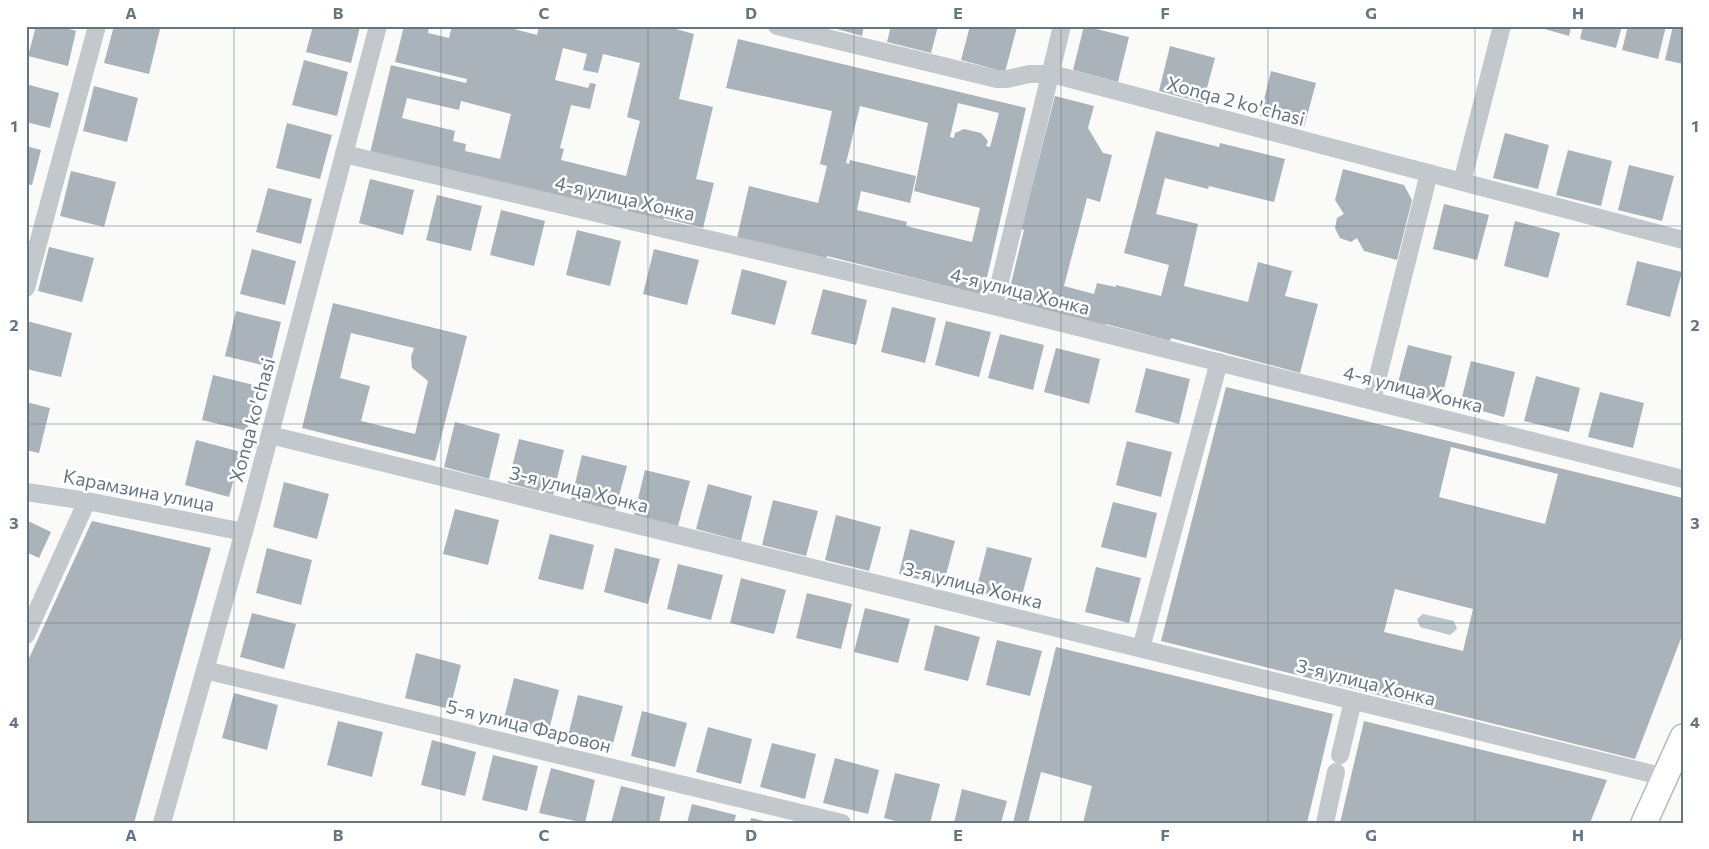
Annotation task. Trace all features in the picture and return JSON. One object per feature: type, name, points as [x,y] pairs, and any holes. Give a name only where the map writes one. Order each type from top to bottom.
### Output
[{"type":"main road","points":[[1644,823],[1683,737]]},
{"type":"street","points":[[26,288],[97,26]]},
{"type":"street","name":"Xonqa ko'chasi","points":[[162,823],[244,532],[378,26]]},
{"type":"street","name":"Xonqa 2 ko'chasi","points":[[776,26],[997,79],[1007,80],[1029,74],[1052,74],[1683,240]]},
{"type":"street","points":[[994,306],[1052,74],[1062,26]]},
{"type":"street","points":[[1462,182],[1502,26]]},
{"type":"street","name":"4-я улица Хонка","points":[[344,154],[994,306],[1683,479]]},
{"type":"street","points":[[1372,400],[1429,173]]},
{"type":"street","points":[[1141,648],[1220,362]]},
{"type":"street","name":"3-я улица Хонка","points":[[270,435],[1665,777]]},
{"type":"street","name":"Карамзина улица","points":[[26,492],[87,501],[244,532]]},
{"type":"street","points":[[26,634],[87,501]]},
{"type":"street","name":"5-я улица Фаровон","points":[[206,670],[842,823]]},
{"type":"street","points":[[1325,823],[1353,701]]},
{"type":"shaded area","points":[[1423,614],[1454,621],[1457,629],[1450,635],[1420,627],[1417,619]]},
{"type":"building","points":[[36,26],[59,26],[76,31],[68,66],[28,56]]},
{"type":"building","points":[[114,26],[148,26],[160,29],[149,74],[104,63]]},
{"type":"building","points":[[313,26],[360,27],[351,63],[306,52]]},
{"type":"building","points":[[404,26],[429,26],[428,33],[449,38],[452,26],[502,26],[537,35],[539,26],[676,26],[676,29],[694,34],[679,99],[713,107],[696,179],[714,183],[703,228],[664,218],[663,221],[370,153],[391,65],[466,83],[467,79],[395,62]],"holes":[[[563,48],[587,54],[583,70],[598,73],[603,54],[640,63],[627,117],[640,121],[626,176],[561,160],[564,149],[560,148],[571,105],[590,109],[596,84],[590,83],[588,88],[555,80]],[[407,98],[459,110],[461,101],[511,114],[500,159],[465,151],[466,144],[453,141],[455,131],[402,118]]]},
{"type":"building","points":[[826,26],[864,26],[862,36]]},
{"type":"building","points":[[891,26],[938,26],[931,53],[887,42]]},
{"type":"building","points":[[970,26],[1017,27],[1005,72],[961,60]]},
{"type":"building","points":[[1084,26],[1129,37],[1118,82],[1073,70]]},
{"type":"building","points":[[1534,26],[1571,26],[1569,36]]},
{"type":"building","points":[[1583,26],[1622,26],[1616,48],[1580,39]]},
{"type":"building","points":[[1628,26],[1666,26],[1658,59],[1622,50]]},
{"type":"building","points":[[1673,26],[1683,26],[1683,64],[1665,60]]},
{"type":"building","points":[[738,39],[1026,108],[983,295],[827,256],[826,259],[737,238],[749,186],[818,203],[827,166],[820,164],[832,111],[726,88]],"holes":[[[958,103],[999,113],[990,147],[986,146],[988,141],[981,133],[964,129],[955,133],[954,138],[950,137]],[[860,106],[928,123],[914,191],[980,208],[972,242],[906,226],[907,222],[857,210],[861,191],[910,203],[916,176],[850,160],[849,164],[846,163]]]},
{"type":"building","points":[[1170,46],[1215,58],[1203,103],[1159,91]]},
{"type":"building","points":[[304,60],[348,72],[337,116],[292,105]]},
{"type":"building","points":[[1271,71],[1316,83],[1304,127],[1260,116]]},
{"type":"building","points":[[26,84],[59,93],[50,128],[26,122]]},
{"type":"building","points":[[94,86],[138,98],[127,142],[83,131]]},
{"type":"building","points":[[1055,96],[1094,106],[1088,128],[1103,153],[1112,155],[1100,202],[1087,198],[1064,286],[1094,294],[1097,283],[1116,287],[1116,285],[1161,296],[1169,265],[1124,253],[1156,131],[1219,147],[1220,143],[1285,159],[1274,202],[1209,186],[1208,189],[1165,178],[1156,214],[1198,224],[1184,286],[1248,302],[1258,262],[1292,271],[1285,296],[1318,304],[1300,373],[1171,338],[1170,341],[1007,300],[1024,230],[1021,229]]},
{"type":"building","points":[[287,123],[332,135],[320,179],[276,168]]},
{"type":"building","points":[[1505,133],[1549,145],[1538,189],[1493,178]]},
{"type":"building","points":[[26,146],[41,150],[32,185],[26,184]]},
{"type":"building","points":[[1568,150],[1612,161],[1601,206],[1556,195]]},
{"type":"building","points":[[1629,165],[1674,176],[1662,221],[1618,210]]},
{"type":"building","points":[[1343,169],[1404,185],[1412,200],[1397,260],[1364,251],[1357,238],[1351,242],[1340,238],[1335,228],[1337,218],[1344,214],[1335,200]]},
{"type":"building","points":[[71,171],[116,182],[104,227],[60,216]]},
{"type":"building","points":[[370,179],[414,190],[403,235],[359,223]]},
{"type":"building","points":[[268,188],[312,199],[301,244],[256,232]]},
{"type":"building","points":[[437,195],[482,206],[471,251],[426,240]]},
{"type":"building","points":[[1444,204],[1489,215],[1477,260],[1433,249]]},
{"type":"building","points":[[501,210],[545,221],[534,266],[490,255]]},
{"type":"building","points":[[1515,221],[1560,233],[1548,278],[1504,266]]},
{"type":"building","points":[[577,230],[621,241],[610,286],[566,275]]},
{"type":"building","points":[[49,247],[94,258],[82,302],[38,291]]},
{"type":"building","points":[[252,249],[296,261],[285,305],[240,294]]},
{"type":"building","points":[[654,249],[699,260],[687,305],[643,294]]},
{"type":"building","points":[[1637,261],[1682,272],[1670,317],[1626,305]]},
{"type":"building","points":[[742,269],[787,281],[775,325],[731,314]]},
{"type":"building","points":[[823,289],[867,300],[856,345],[811,334]]},
{"type":"building","points":[[333,303],[467,336],[435,461],[302,428]],"holes":[[[351,333],[414,348],[411,357],[412,368],[428,381],[415,434],[361,421],[370,386],[340,378]]]},
{"type":"building","points":[[892,307],[936,318],[925,363],[881,352]]},
{"type":"building","points":[[236,311],[281,322],[270,367],[225,356]]},
{"type":"building","points":[[27,321],[72,333],[61,377],[26,369]]},
{"type":"building","points":[[946,321],[991,332],[979,377],[935,365]]},
{"type":"building","points":[[1000,334],[1044,345],[1033,390],[988,378]]},
{"type":"building","points":[[1408,345],[1452,356],[1441,401],[1396,390]]},
{"type":"building","points":[[1056,348],[1100,359],[1089,404],[1044,392]]},
{"type":"building","points":[[1471,361],[1515,372],[1504,417],[1460,405]]},
{"type":"building","points":[[1146,368],[1190,379],[1179,424],[1135,412]]},
{"type":"building","points":[[213,375],[258,386],[247,431],[202,420]]},
{"type":"building","points":[[1536,376],[1580,388],[1569,432],[1524,421]]},
{"type":"building","points":[[1226,387],[1683,498],[1683,633],[1635,759],[1161,641]],"holes":[[[1451,447],[1558,474],[1545,524],[1439,497]],[[1395,589],[1473,609],[1463,651],[1384,632]]]},
{"type":"building","points":[[1600,392],[1644,403],[1633,448],[1588,437]]},
{"type":"building","points":[[26,402],[50,408],[39,453],[26,450]]},
{"type":"building","points":[[455,422],[500,434],[489,479],[444,467]]},
{"type":"building","points":[[519,439],[564,450],[553,495],[508,483]]},
{"type":"building","points":[[196,440],[241,452],[229,497],[185,485]]},
{"type":"building","points":[[1127,441],[1172,452],[1161,497],[1116,485]]},
{"type":"building","points":[[582,455],[627,466],[615,511],[571,500]]},
{"type":"building","points":[[645,470],[690,481],[678,526],[634,515]]},
{"type":"building","points":[[284,482],[329,494],[317,539],[273,527]]},
{"type":"building","points":[[708,484],[752,496],[741,541],[696,529]]},
{"type":"building","points":[[773,500],[818,511],[806,556],[762,545]]},
{"type":"building","points":[[1113,502],[1157,513],[1146,558],[1101,547]]},
{"type":"building","points":[[455,509],[499,520],[488,565],[443,554]]},
{"type":"building","points":[[836,515],[881,527],[869,571],[825,560]]},
{"type":"building","points":[[26,520],[51,532],[39,558],[26,552]]},
{"type":"building","points":[[92,521],[211,548],[134,823],[26,823],[26,665]]},
{"type":"building","points":[[910,529],[955,541],[943,586],[899,574]]},
{"type":"building","points":[[550,534],[594,545],[583,590],[538,579]]},
{"type":"building","points":[[987,547],[1032,558],[1020,603],[976,591]]},
{"type":"building","points":[[267,548],[312,560],[301,605],[256,593]]},
{"type":"building","points":[[615,548],[660,559],[648,604],[604,592]]},
{"type":"building","points":[[678,564],[723,575],[711,620],[667,609]]},
{"type":"building","points":[[1096,567],[1141,578],[1129,623],[1085,612]]},
{"type":"building","points":[[741,578],[786,590],[774,634],[730,623]]},
{"type":"building","points":[[807,593],[852,604],[841,649],[796,638]]},
{"type":"building","points":[[865,608],[910,619],[898,663],[854,652]]},
{"type":"building","points":[[252,613],[296,624],[284,669],[240,657]]},
{"type":"building","points":[[935,625],[980,637],[968,681],[924,670]]},
{"type":"building","points":[[997,640],[1042,651],[1030,696],[986,685]]},
{"type":"building","points":[[1056,647],[1333,714],[1307,823],[1083,823],[1092,786],[1041,772],[1028,823],[1013,823]]},
{"type":"building","points":[[416,653],[461,665],[450,709],[405,698]]},
{"type":"building","points":[[514,678],[559,690],[548,734],[503,723]]},
{"type":"building","points":[[234,693],[278,705],[267,750],[222,738]]},
{"type":"building","points":[[578,695],[623,706],[611,751],[567,740]]},
{"type":"building","points":[[642,711],[687,723],[675,767],[631,756]]},
{"type":"building","points":[[338,721],[383,732],[372,777],[327,765]]},
{"type":"building","points":[[1364,721],[1607,780],[1590,823],[1340,823]]},
{"type":"building","points":[[708,727],[752,739],[741,784],[696,772]]},
{"type":"building","points":[[432,740],[476,752],[465,796],[421,785]]},
{"type":"building","points":[[772,743],[816,754],[805,799],[760,787]]},
{"type":"building","points":[[493,755],[538,766],[527,811],[482,800]]},
{"type":"building","points":[[835,758],[879,770],[868,814],[823,803]]},
{"type":"building","points":[[551,768],[595,780],[585,823],[539,813]]},
{"type":"building","points":[[895,773],[940,784],[930,823],[903,823],[884,818]]},
{"type":"building","points":[[621,786],[665,797],[659,823],[611,823]]},
{"type":"building","points":[[962,789],[1007,801],[1001,823],[954,823]]},
{"type":"building","points":[[692,804],[736,815],[734,823],[687,823]]},
{"type":"building","points":[[751,818],[768,822],[768,823],[750,823]]}]
